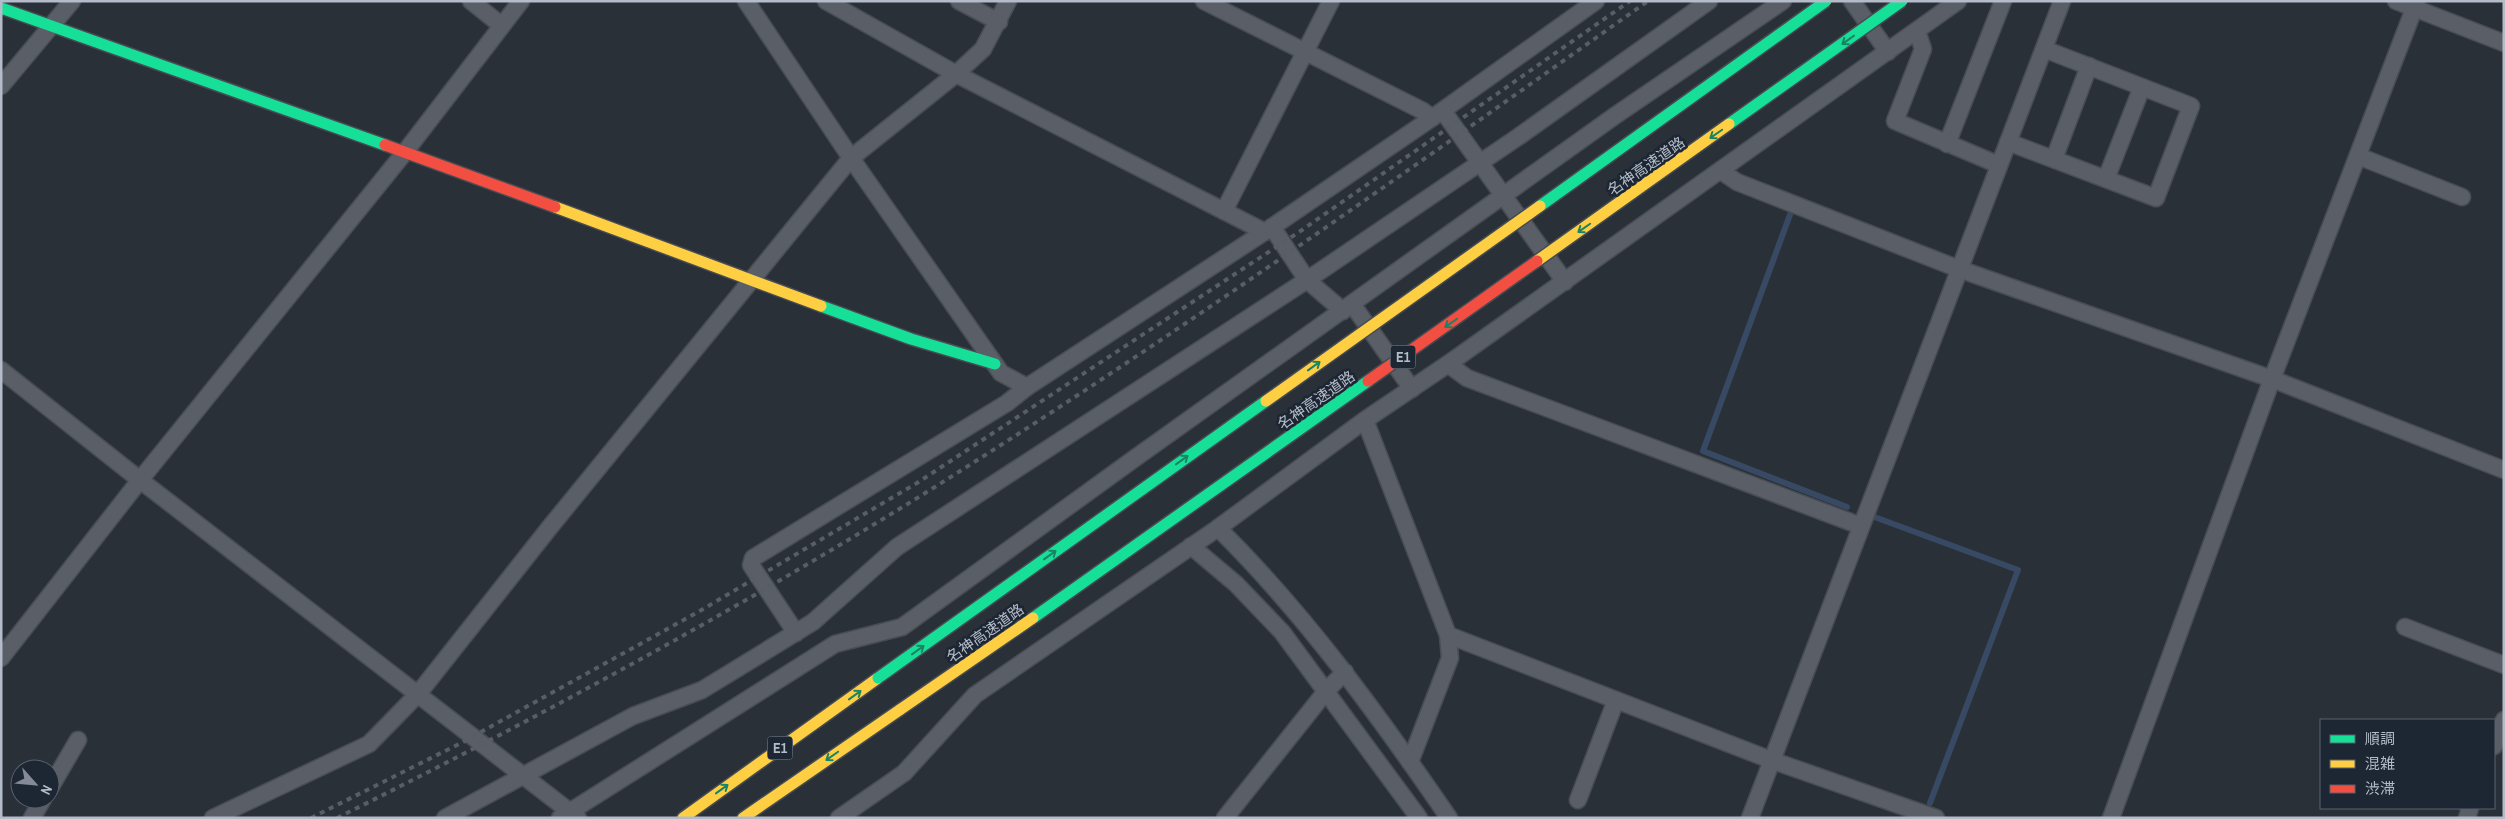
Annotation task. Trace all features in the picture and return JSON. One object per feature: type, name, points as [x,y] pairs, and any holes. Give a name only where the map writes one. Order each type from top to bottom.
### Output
[{"type":"main road","name":"名神高速道路","points":[[683,818],[1826,1]]},
{"type":"main road","name":"名神高速道路","points":[[743,818],[1129,552],[1902,1]]},
{"type":"main road","points":[[1,8],[405,152],[911,339],[995,364]]},
{"type":"street","points":[[1,86],[72,1]]},
{"type":"street","points":[[471,1],[502,25]]},
{"type":"street","points":[[1,658],[140,480],[405,152],[521,1]]},
{"type":"street","points":[[746,1],[851,158],[1001,373],[1027,387]]},
{"type":"street","points":[[826,1],[956,74],[1224,211],[1268,229],[1307,280],[1347,307],[1412,389]]},
{"type":"street","points":[[959,1],[999,22]]},
{"type":"street","points":[[213,818],[369,744],[418,694],[550,527],[851,158],[956,74],[983,48],[999,22],[1008,1]]},
{"type":"street","points":[[1204,1],[1304,53],[1424,111],[1438,115],[1480,163],[1565,282]]},
{"type":"street","points":[[1224,211],[1331,1]]},
{"type":"street","points":[[796,633],[751,566],[753,558],[1007,404],[1027,387],[1438,115],[1596,1]]},
{"type":"street","points":[[445,818],[632,716],[702,690],[796,633],[813,622],[897,547],[1307,280],[1480,163],[1709,1]]},
{"type":"street","points":[[1,370],[140,480],[524,775],[569,816],[835,644],[902,626],[1503,195],[1783,1]]},
{"type":"street","points":[[1852,1],[1888,52]]},
{"type":"street","points":[[839,818],[904,773],[975,695],[1218,528],[1365,420],[1721,172],[1958,1]]},
{"type":"street","points":[[1947,144],[2002,1]]},
{"type":"street","points":[[1750,818],[2062,1]]},
{"type":"street","points":[[2396,1],[2416,5],[2504,43]]},
{"type":"street","points":[[2111,818],[2272,379],[2416,5]]},
{"type":"street","points":[[1917,31],[1923,48],[1895,121],[1999,165]]},
{"type":"street","points":[[2008,142],[2156,198],[2191,106],[2044,49]]},
{"type":"street","points":[[2054,159],[2089,66]]},
{"type":"street","points":[[2106,179],[2142,86]]},
{"type":"street","points":[[2358,156],[2462,198]]},
{"type":"street","points":[[1721,172],[1737,182],[1959,269],[2272,379],[2504,470]]},
{"type":"street","points":[[1448,364],[1467,378],[1861,526]]},
{"type":"street","points":[[1365,420],[1448,635],[1450,658],[1410,762]]},
{"type":"street","points":[[1218,528],[1262,572],[1345,672],[1450,818]]},
{"type":"street","points":[[1191,546],[1236,584],[1282,632],[1327,690],[1419,818]]},
{"type":"street","points":[[2405,627],[2504,665]]},
{"type":"street","points":[[1448,635],[1771,760],[1936,818]]},
{"type":"street","points":[[1224,818],[1327,690],[1345,672]]},
{"type":"street","points":[[1578,800],[1616,700]]},
{"type":"street","points":[[2495,743],[2504,720]]},
{"type":"street","points":[[60,771],[78,740]]},
{"type":"waterway","points":[[1791,212],[1703,451],[1847,507]]},
{"type":"waterway","points":[[1869,515],[2018,570],[1930,803]]},
{"type":"railway","points":[[311,818],[461,743],[698,612],[917,483],[1302,230],[1630,1]]},
{"type":"railway","points":[[337,818],[560,703],[706,623],[922,495],[1198,315],[1379,191],[1648,1]]},
{"type":"traffic: fast","points":[[1540,206],[1826,1]]},
{"type":"traffic: fast","points":[[1729,124],[1902,1]]},
{"type":"traffic: fast","points":[[1,8],[385,145]]},
{"type":"traffic: fast","points":[[821,306],[911,339],[995,364]]},
{"type":"traffic: fast","points":[[1033,618],[1368,381]]},
{"type":"traffic: fast","points":[[878,678],[1266,401]]},
{"type":"traffic: slow","points":[[1537,261],[1729,124]]},
{"type":"traffic: slow","points":[[1266,401],[1540,206]]},
{"type":"traffic: slow","points":[[555,207],[821,306]]},
{"type":"traffic: slow","points":[[901,709],[1033,618]]},
{"type":"traffic: slow","points":[[683,818],[878,678]]},
{"type":"traffic: slow","points":[[743,818],[901,709]]},
{"type":"traffic: jam","points":[[385,145],[555,207]]},
{"type":"traffic: jam","points":[[1368,381],[1537,261]]}]
